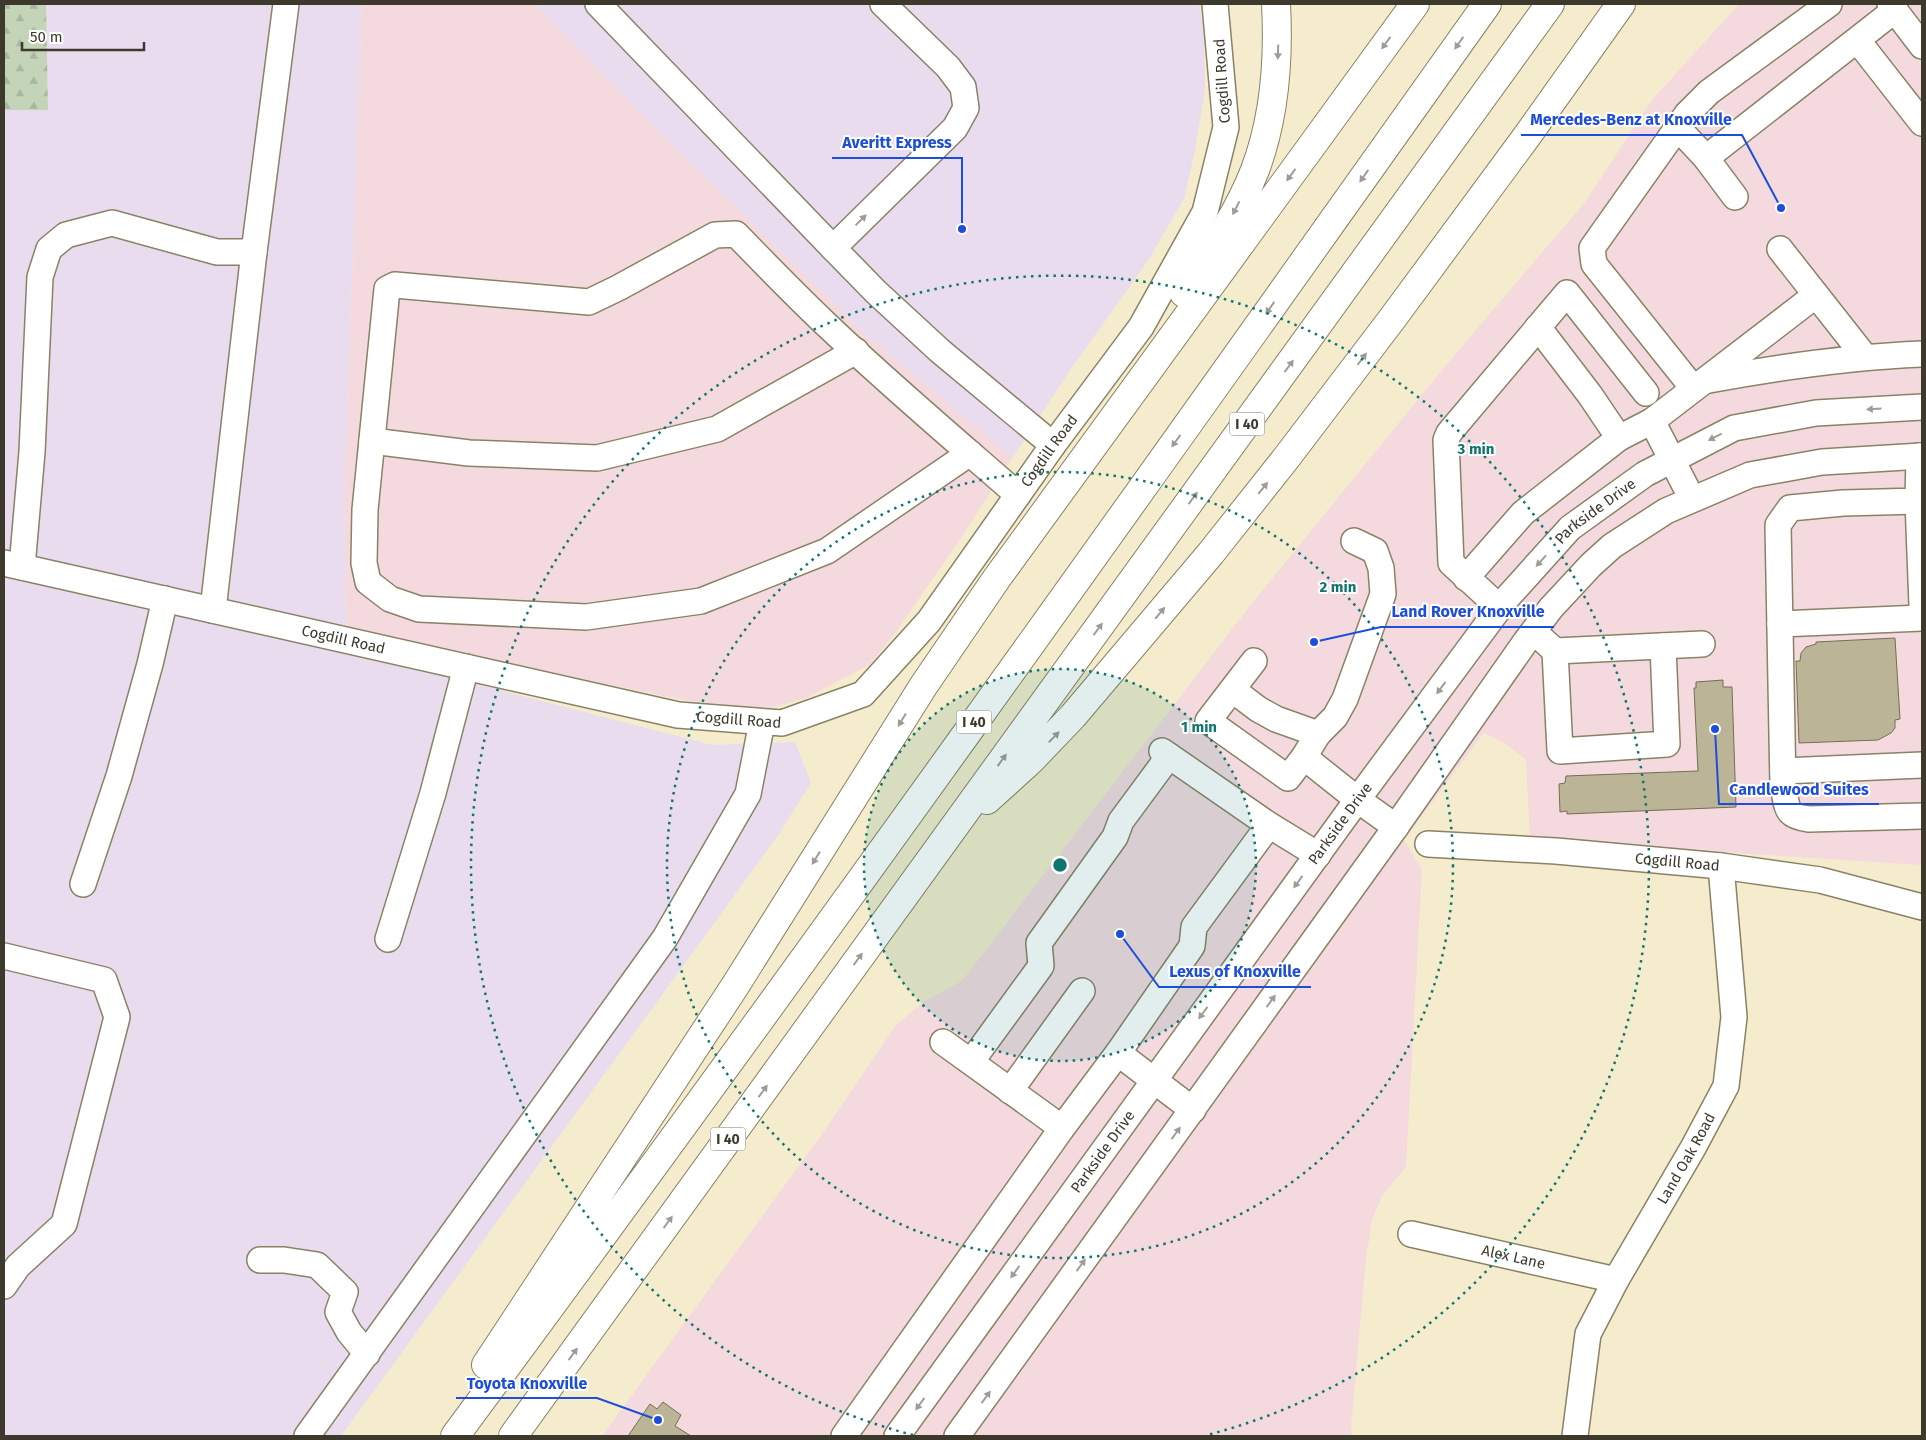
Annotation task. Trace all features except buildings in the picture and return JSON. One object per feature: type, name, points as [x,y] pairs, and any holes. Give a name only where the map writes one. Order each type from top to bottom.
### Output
[{"type":"highway","points":[[440,1436],[735,986],[1030,517],[1210,253],[1236,210],[1254,171],[1264,142],[1270,115],[1277,66],[1276,4]]},
{"type":"highway","points":[[924,685],[997,578],[1415,4]]},
{"type":"highway","name":"I 40","points":[[455,1436],[655,1165],[1190,422],[1487,4]]},
{"type":"highway","name":"I 40","points":[[513,1436],[1550,4]]},
{"type":"highway","points":[[942,842],[1030,761],[1074,716],[1288,457],[1527,136],[1621,4]]},
{"type":"highway","points":[[1590,48],[1635,4]]},
{"type":"street","points":[[213,610],[254,252],[286,4]]},
{"type":"street","points":[[598,4],[876,292],[940,352],[1053,445]]},
{"type":"street","points":[[833,248],[955,128],[966,108],[963,87],[948,67],[883,4]]},
{"type":"street","name":"Cogdill Road","points":[[13,565],[678,715],[782,723],[863,694],[929,621],[1053,445],[1141,327],[1205,212],[1226,127],[1215,4]]},
{"type":"street","points":[[1699,385],[1594,264],[1592,248],[1687,114],[1709,92],[1830,4]]},
{"type":"street","points":[[1706,158],[1858,41],[1893,7],[1922,46]]},
{"type":"street","points":[[1858,41],[1922,123]]},
{"type":"street","points":[[1677,128],[1706,158],[1736,197]]},
{"type":"street","points":[[13,565],[32,452],[40,277],[49,249],[66,235],[112,224],[217,252],[254,252]]},
{"type":"street","points":[[970,453],[828,551],[701,601],[586,617],[419,609],[390,599],[368,582],[364,563],[365,510],[387,289],[395,285],[589,302],[716,234],[736,234],[831,329],[1018,495]]},
{"type":"street","points":[[1780,250],[1865,357]]},
{"type":"street","points":[[1500,608],[1451,563],[1446,440],[1448,433],[1566,293],[1646,393]]},
{"type":"street","points":[[1466,578],[1523,512],[1619,438],[1652,421],[1816,295]]},
{"type":"street","points":[[1538,327],[1590,395],[1619,438]]},
{"type":"street","points":[[372,441],[469,453],[597,458],[717,430],[856,351]]},
{"type":"street","points":[[1699,385],[1758,371],[1865,357],[1922,354]]},
{"type":"street","name":"Parkside Drive","points":[[897,1436],[1358,800],[1500,608],[1570,528],[1645,474],[1734,428],[1816,413],[1922,406]]},
{"type":"street","points":[[1652,421],[1692,499]]},
{"type":"street","points":[[957,1436],[1396,827],[1534,631],[1551,608],[1584,572],[1612,546],[1666,512],[1750,475],[1822,462],[1921,456],[1922,606]]},
{"type":"street","points":[[1920,500],[1843,502],[1790,508],[1778,526],[1783,788],[1788,811],[1795,817],[1809,819],[1922,816]]},
{"type":"street","points":[[1254,662],[1208,721],[1288,778],[1318,734],[1335,717],[1345,699],[1382,594],[1381,568],[1375,551],[1354,541]]},
{"type":"street","points":[[83,884],[119,776],[150,664],[165,599]]},
{"type":"street","points":[[1780,624],[1922,618]]},
{"type":"street","points":[[1534,631],[1555,651],[1560,751],[1667,744],[1663,646]]},
{"type":"street","points":[[1555,651],[1702,644]]},
{"type":"street","points":[[388,939],[433,793],[466,667]]},
{"type":"street","points":[[1233,690],[1258,709],[1276,719],[1318,734]]},
{"type":"street","points":[[307,1436],[665,938],[748,794],[762,722]]},
{"type":"street","points":[[971,1062],[1041,966],[1039,944],[1115,837],[1121,821],[1166,753],[1269,825],[1318,855]]},
{"type":"street","points":[[1304,757],[1358,800],[1396,827]]},
{"type":"street","points":[[1783,771],[1922,766]]},
{"type":"street","points":[[844,1436],[1062,1128],[1118,1053],[1192,946],[1194,927],[1269,825]]},
{"type":"street","name":"Cogdill Road","points":[[1428,844],[1556,851],[1721,866],[1820,880],[1922,907]]},
{"type":"street","name":"Land Oak Road","points":[[1575,1436],[1588,1334],[1616,1280],[1694,1148],[1726,1086],[1734,1017],[1721,866]]},
{"type":"street","points":[[4,956],[104,980],[117,1017],[64,1224],[18,1266],[4,1286]]},
{"type":"street","points":[[1010,1091],[1082,991]]},
{"type":"street","points":[[943,1042],[1062,1128]]},
{"type":"street","points":[[1118,1053],[1193,1110]]},
{"type":"street","name":"Alex Lane","points":[[1411,1234],[1616,1280]]},
{"type":"street","points":[[260,1260],[284,1260],[317,1266],[345,1292],[338,1312],[349,1332],[367,1354]]},
{"type":"shaded area","points":[[46,4],[362,4],[344,496],[346,632],[4,552],[4,110],[48,110]]},
{"type":"shaded area","points":[[362,4],[535,4],[657,130],[870,338],[1013,457],[963,535],[896,632],[869,665],[806,698],[763,710],[717,708],[346,632],[344,496]]},
{"type":"shaded area","points":[[535,4],[1199,4],[1204,31],[1205,89],[1195,150],[1184,199],[1149,259],[1071,369],[1013,457],[870,338],[657,130]]},
{"type":"shaded area","points":[[1739,4],[1922,4],[1922,865],[1530,840],[1526,760],[1506,744],[1484,733],[1404,840],[1422,869],[1406,1167],[1382,1196],[1372,1220],[1366,1258],[1351,1427],[1352,1436],[602,1436],[820,1137],[896,1025],[925,1001],[962,981],[1249,607],[1442,370],[1585,202],[1652,100]]},
{"type":"shaded area","points":[[4,572],[430,672],[712,745],[795,742],[811,783],[777,837],[341,1436],[4,1436]]},
{"type":"green space","points":[[4,4],[46,4],[48,110],[4,110]]},
{"type":"place","name":"Mercedes-Benz at Knoxville","points":[[1781,208]]},
{"type":"place","name":"Averitt Express","points":[[962,229]]},
{"type":"place","name":"Land Rover Knoxville","points":[[1314,642]]},
{"type":"place","name":"Candlewood Suites","points":[[1715,729]]},
{"type":"place","name":"Lexus of Knoxville","points":[[1120,934]]},
{"type":"place","name":"Toyota Knoxville","points":[[658,1420]]}]
